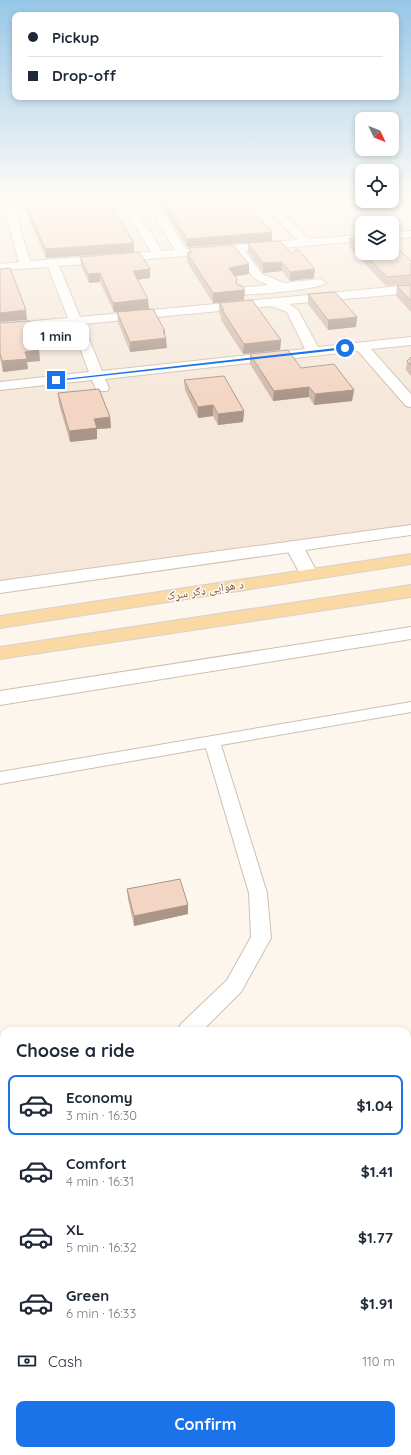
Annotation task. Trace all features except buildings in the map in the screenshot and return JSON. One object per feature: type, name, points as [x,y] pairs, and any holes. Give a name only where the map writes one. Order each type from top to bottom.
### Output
[{"type":"main road","name":"د هوایی ډګر سړک","points":[[0,622],[411,559]]},
{"type":"main road","points":[[0,653],[411,591]]},
{"type":"street","points":[[0,267],[66,263]]},
{"type":"street","points":[[248,263],[258,276],[279,286],[297,291],[302,300]]},
{"type":"street","points":[[53,264],[100,382]]},
{"type":"street","points":[[258,276],[257,294],[262,300],[273,302],[292,310],[314,352]]},
{"type":"street","points":[[234,292],[279,286],[333,282]]},
{"type":"street","points":[[0,328],[411,289]]},
{"type":"street","points":[[292,310],[302,300]]},
{"type":"street","points":[[54,310],[85,307]]},
{"type":"street","points":[[0,399],[100,382],[314,352],[411,341]]},
{"type":"street","points":[[361,346],[411,403]]},
{"type":"street","points":[[0,386],[100,382],[372,359],[411,354]]},
{"type":"street","points":[[0,587],[411,530]]},
{"type":"street","points":[[294,546],[309,574]]},
{"type":"street","points":[[0,698],[411,633]]},
{"type":"lane","points":[[0,778],[411,707]]},
{"type":"lane","points":[[192,1027],[234,986],[261,938],[258,893],[212,741]]},
{"type":"shaded area","points":[[0,263],[411,263],[411,528],[0,586]]},
{"type":"route","points":[[56,380],[345,348]]}]
